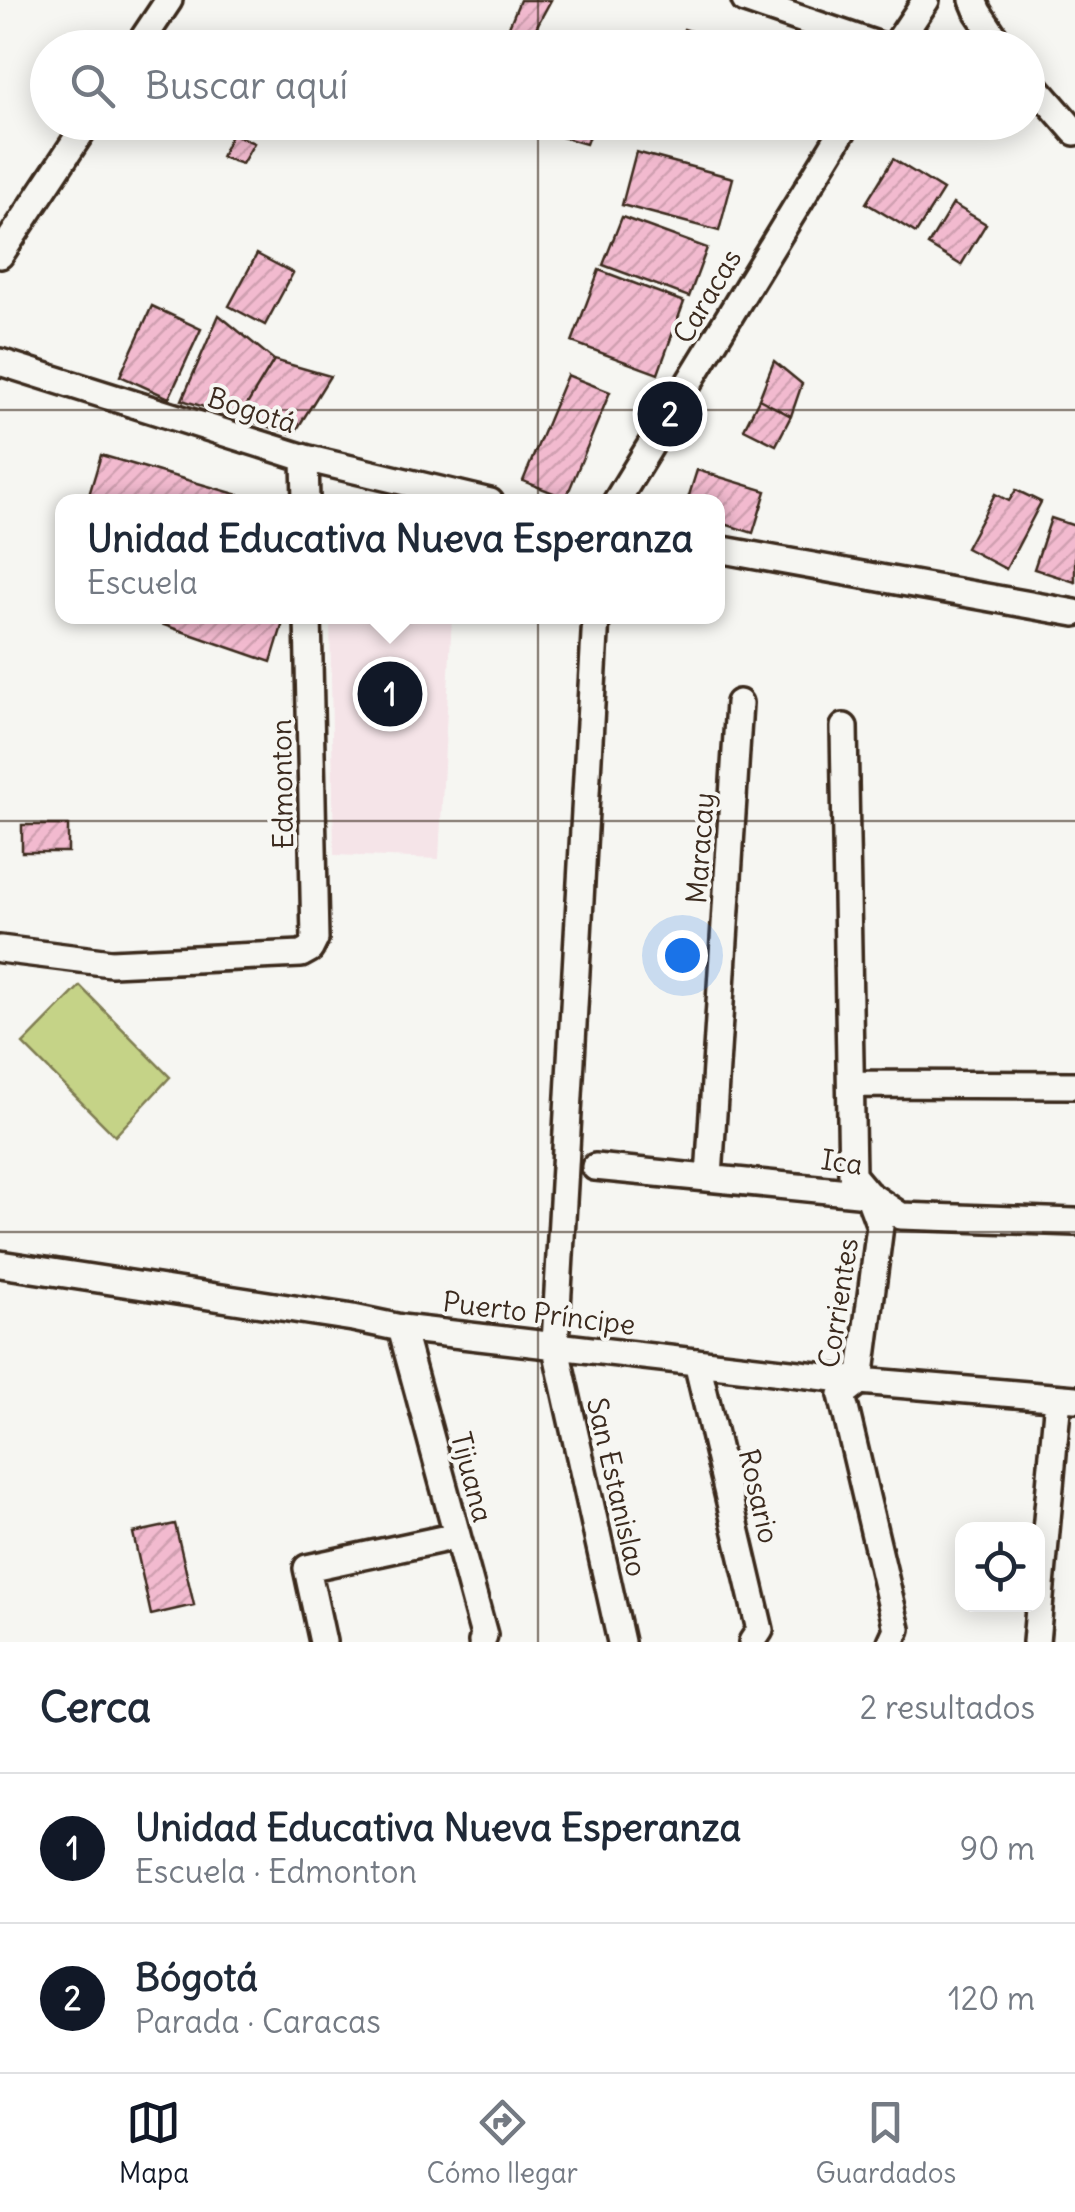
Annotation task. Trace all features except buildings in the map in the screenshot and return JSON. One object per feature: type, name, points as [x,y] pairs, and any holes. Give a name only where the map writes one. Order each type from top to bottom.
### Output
[{"type":"street","points":[[150,30],[169,0]]},
{"type":"street","points":[[745,0],[833,30]]},
{"type":"street","points":[[906,30],[926,0]]},
{"type":"street","points":[[973,0],[990,30]]},
{"type":"street","points":[[1045,98],[1075,132]]},
{"type":"street","points":[[0,254],[76,140]]},
{"type":"street","name":"Caracas","points":[[621,494],[837,140]]},
{"type":"street","name":"Bogotá","points":[[0,362],[305,458],[456,494]]},
{"type":"street","points":[[305,458],[306,494]]},
{"type":"street","points":[[725,549],[1075,613]]},
{"type":"street","name":"Edmonton","points":[[0,948],[111,964],[301,954],[310,949],[315,938],[308,624]]},
{"type":"street","name":"San Estanislao","points":[[596,624],[555,1344],[621,1642]]},
{"type":"street","name":"Maracay","points":[[709,1177],[739,704]]},
{"type":"street","name":"Corrientes","points":[[844,727],[852,1175],[868,1194],[880,1226],[860,1382],[842,1395],[897,1629],[890,1642]]},
{"type":"street","points":[[851,1084],[1075,1085]]},
{"type":"street","name":"Ica","points":[[596,1168],[868,1194],[900,1216],[1075,1222]]},
{"type":"street","name":"Puerto Príncipe","points":[[0,1264],[400,1328],[860,1382],[1066,1399]]},
{"type":"street","name":"Tijuana","points":[[400,1328],[484,1634],[482,1642]]},
{"type":"street","name":"Rosario","points":[[698,1362],[760,1630],[752,1642]]},
{"type":"street","points":[[1036,1642],[1066,1399]]},
{"type":"street","points":[[323,1642],[306,1568],[458,1536]]},
{"type":"shaded area","points":[[330,624],[452,624],[439,859],[334,855]]},
{"type":"green space","points":[[80,986],[170,1077],[115,1136],[23,1044]]},
{"type":"place","name":"Bógotá","points":[[670,414]]},
{"type":"place","name":"Unidad Educativa Nueva Esperanza","points":[[390,694]]}]
